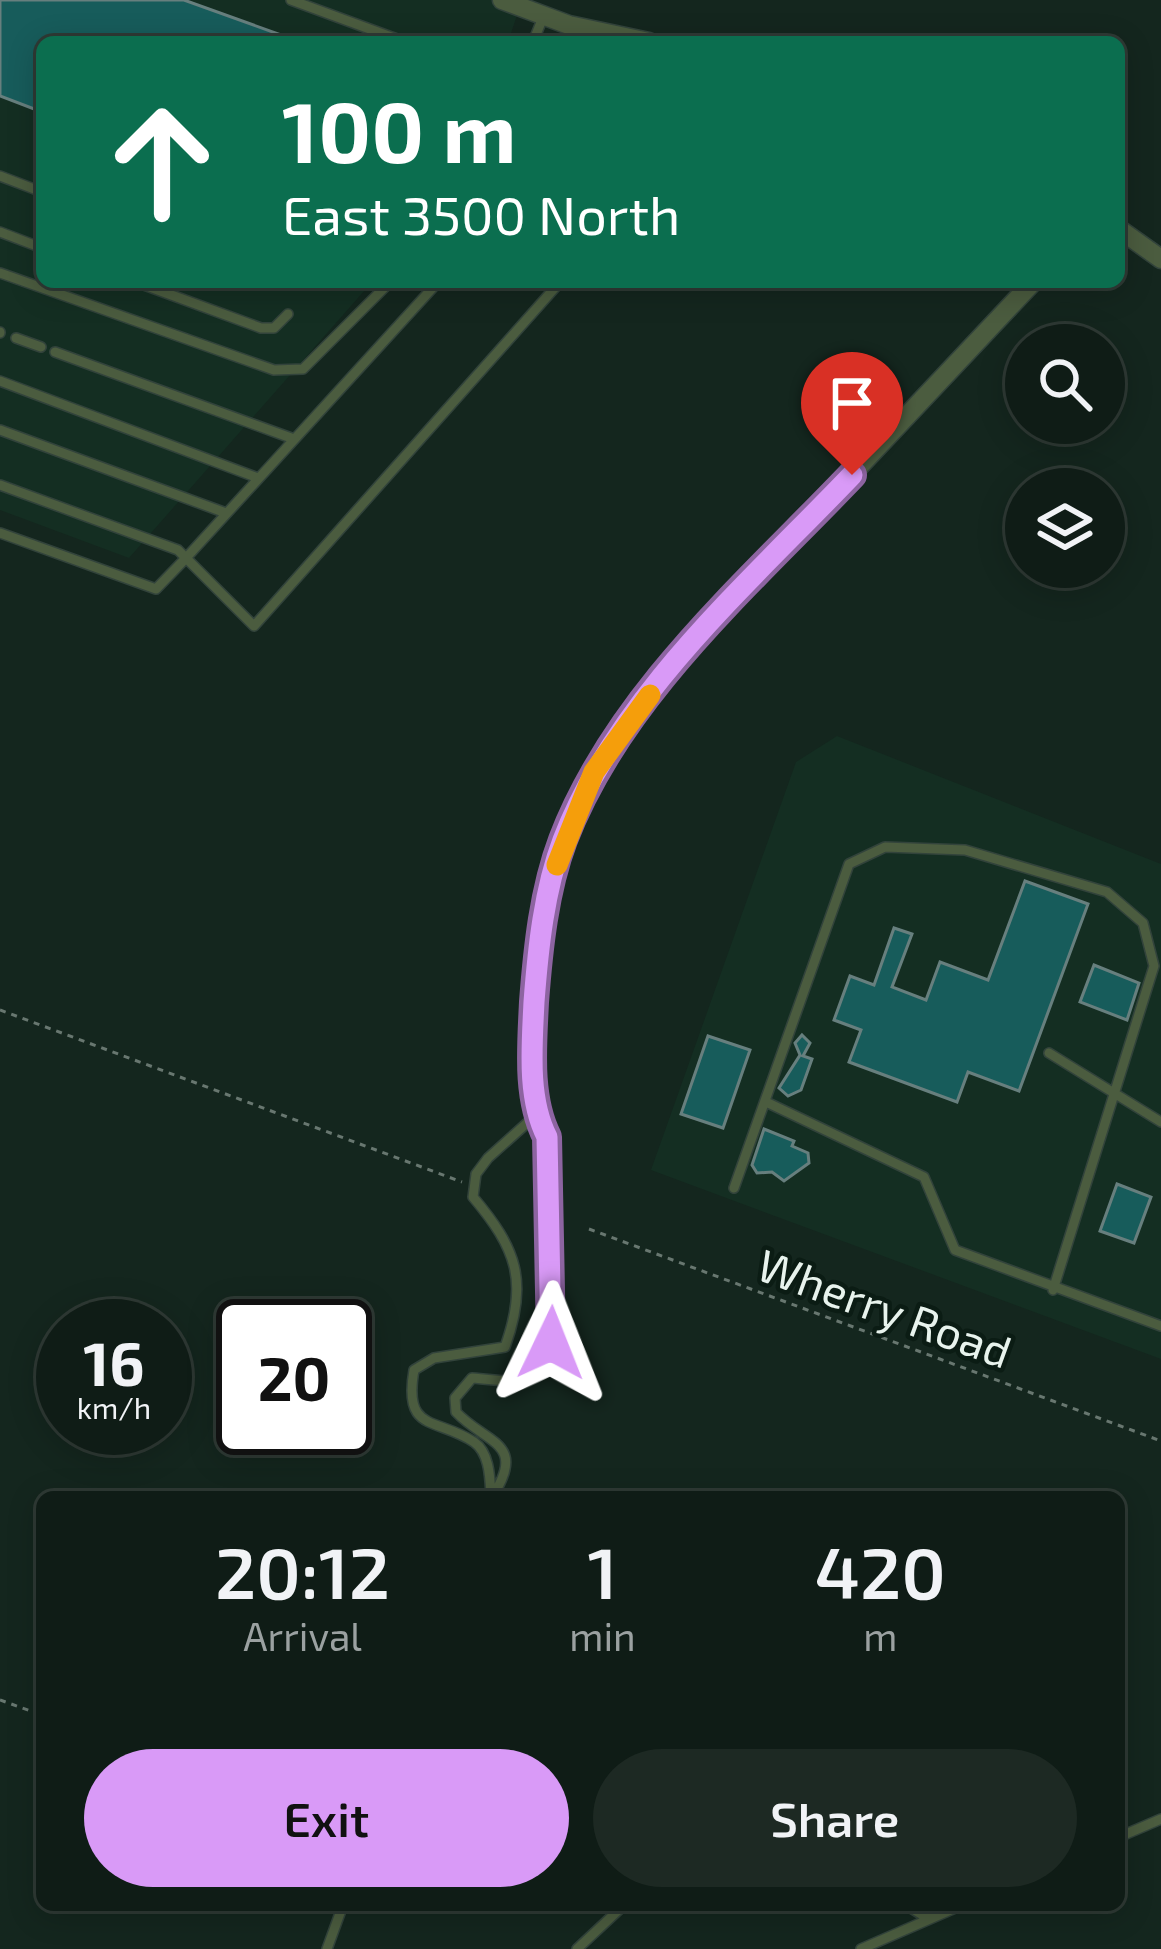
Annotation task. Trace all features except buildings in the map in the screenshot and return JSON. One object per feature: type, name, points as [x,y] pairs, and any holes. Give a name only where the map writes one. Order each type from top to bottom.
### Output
[{"type":"street","points":[[502,0],[626,36]]},
{"type":"street","points":[[1125,233],[1161,259]]},
{"type":"street","points":[[536,1115],[532,1041],[538,950],[562,843],[594,772],[635,713],[701,635],[1027,288]]},
{"type":"lane","points":[[291,0],[389,36]]},
{"type":"lane","points":[[535,36],[544,15]]},
{"type":"lane","points":[[0,176],[36,190]]},
{"type":"lane","points":[[0,232],[36,246]]},
{"type":"lane","points":[[0,273],[36,286]]},
{"type":"lane","points":[[42,288],[274,370],[303,368],[328,350],[385,288]]},
{"type":"lane","points":[[152,288],[261,328],[274,328],[288,314]]},
{"type":"lane","points":[[0,533],[156,590],[432,288]]},
{"type":"lane","points":[[0,485],[178,550],[254,626],[555,288]]},
{"type":"lane","points":[[16,338],[40,347]]},
{"type":"lane","points":[[55,352],[294,439]]},
{"type":"lane","points":[[0,381],[259,478]]},
{"type":"lane","points":[[0,430],[226,513]]},
{"type":"lane","points":[[734,1188],[849,864],[885,847],[965,850],[1107,892],[1143,923],[1154,966],[1053,1290]]},
{"type":"lane","points":[[1049,1053],[1161,1122]]},
{"type":"lane","points":[[766,1102],[924,1177],[955,1250],[1053,1290],[1161,1326]]},
{"type":"lane","points":[[490,1491],[487,1460],[476,1443],[438,1430],[419,1416],[409,1398],[414,1370],[434,1358],[506,1347],[516,1318],[517,1266],[506,1236],[473,1197],[476,1174],[536,1115],[547,1137],[551,1343],[541,1370],[524,1382],[472,1378],[455,1398],[456,1412],[493,1435],[506,1456],[505,1477],[495,1491]]},
{"type":"lane","points":[[1125,1834],[1161,1819]]},
{"type":"lane","points":[[327,1949],[341,1911]]},
{"type":"lane","points":[[577,1949],[618,1911]]},
{"type":"lane","points":[[916,1911],[929,1919]]},
{"type":"lane","points":[[861,1949],[948,1911]]},
{"type":"path","points":[[0,1010],[463,1182]]},
{"type":"path","name":"Wherry Road","points":[[589,1229],[1161,1441]]},
{"type":"path","points":[[0,1700],[36,1713]]},
{"type":"shaded area","points":[[0,0],[522,0],[510,36],[36,36],[36,288],[367,288],[129,558],[0,510]]},
{"type":"shaded area","points":[[837,736],[1161,864],[1161,1359],[651,1170],[796,762]]},
{"type":"slow traffic","points":[[557,865],[594,772],[650,695]]},
{"type":"route","points":[[551,1343],[554,1251],[547,1137],[536,1115],[532,1041],[538,950],[562,843],[594,772],[635,713],[701,635],[852,475]]}]
